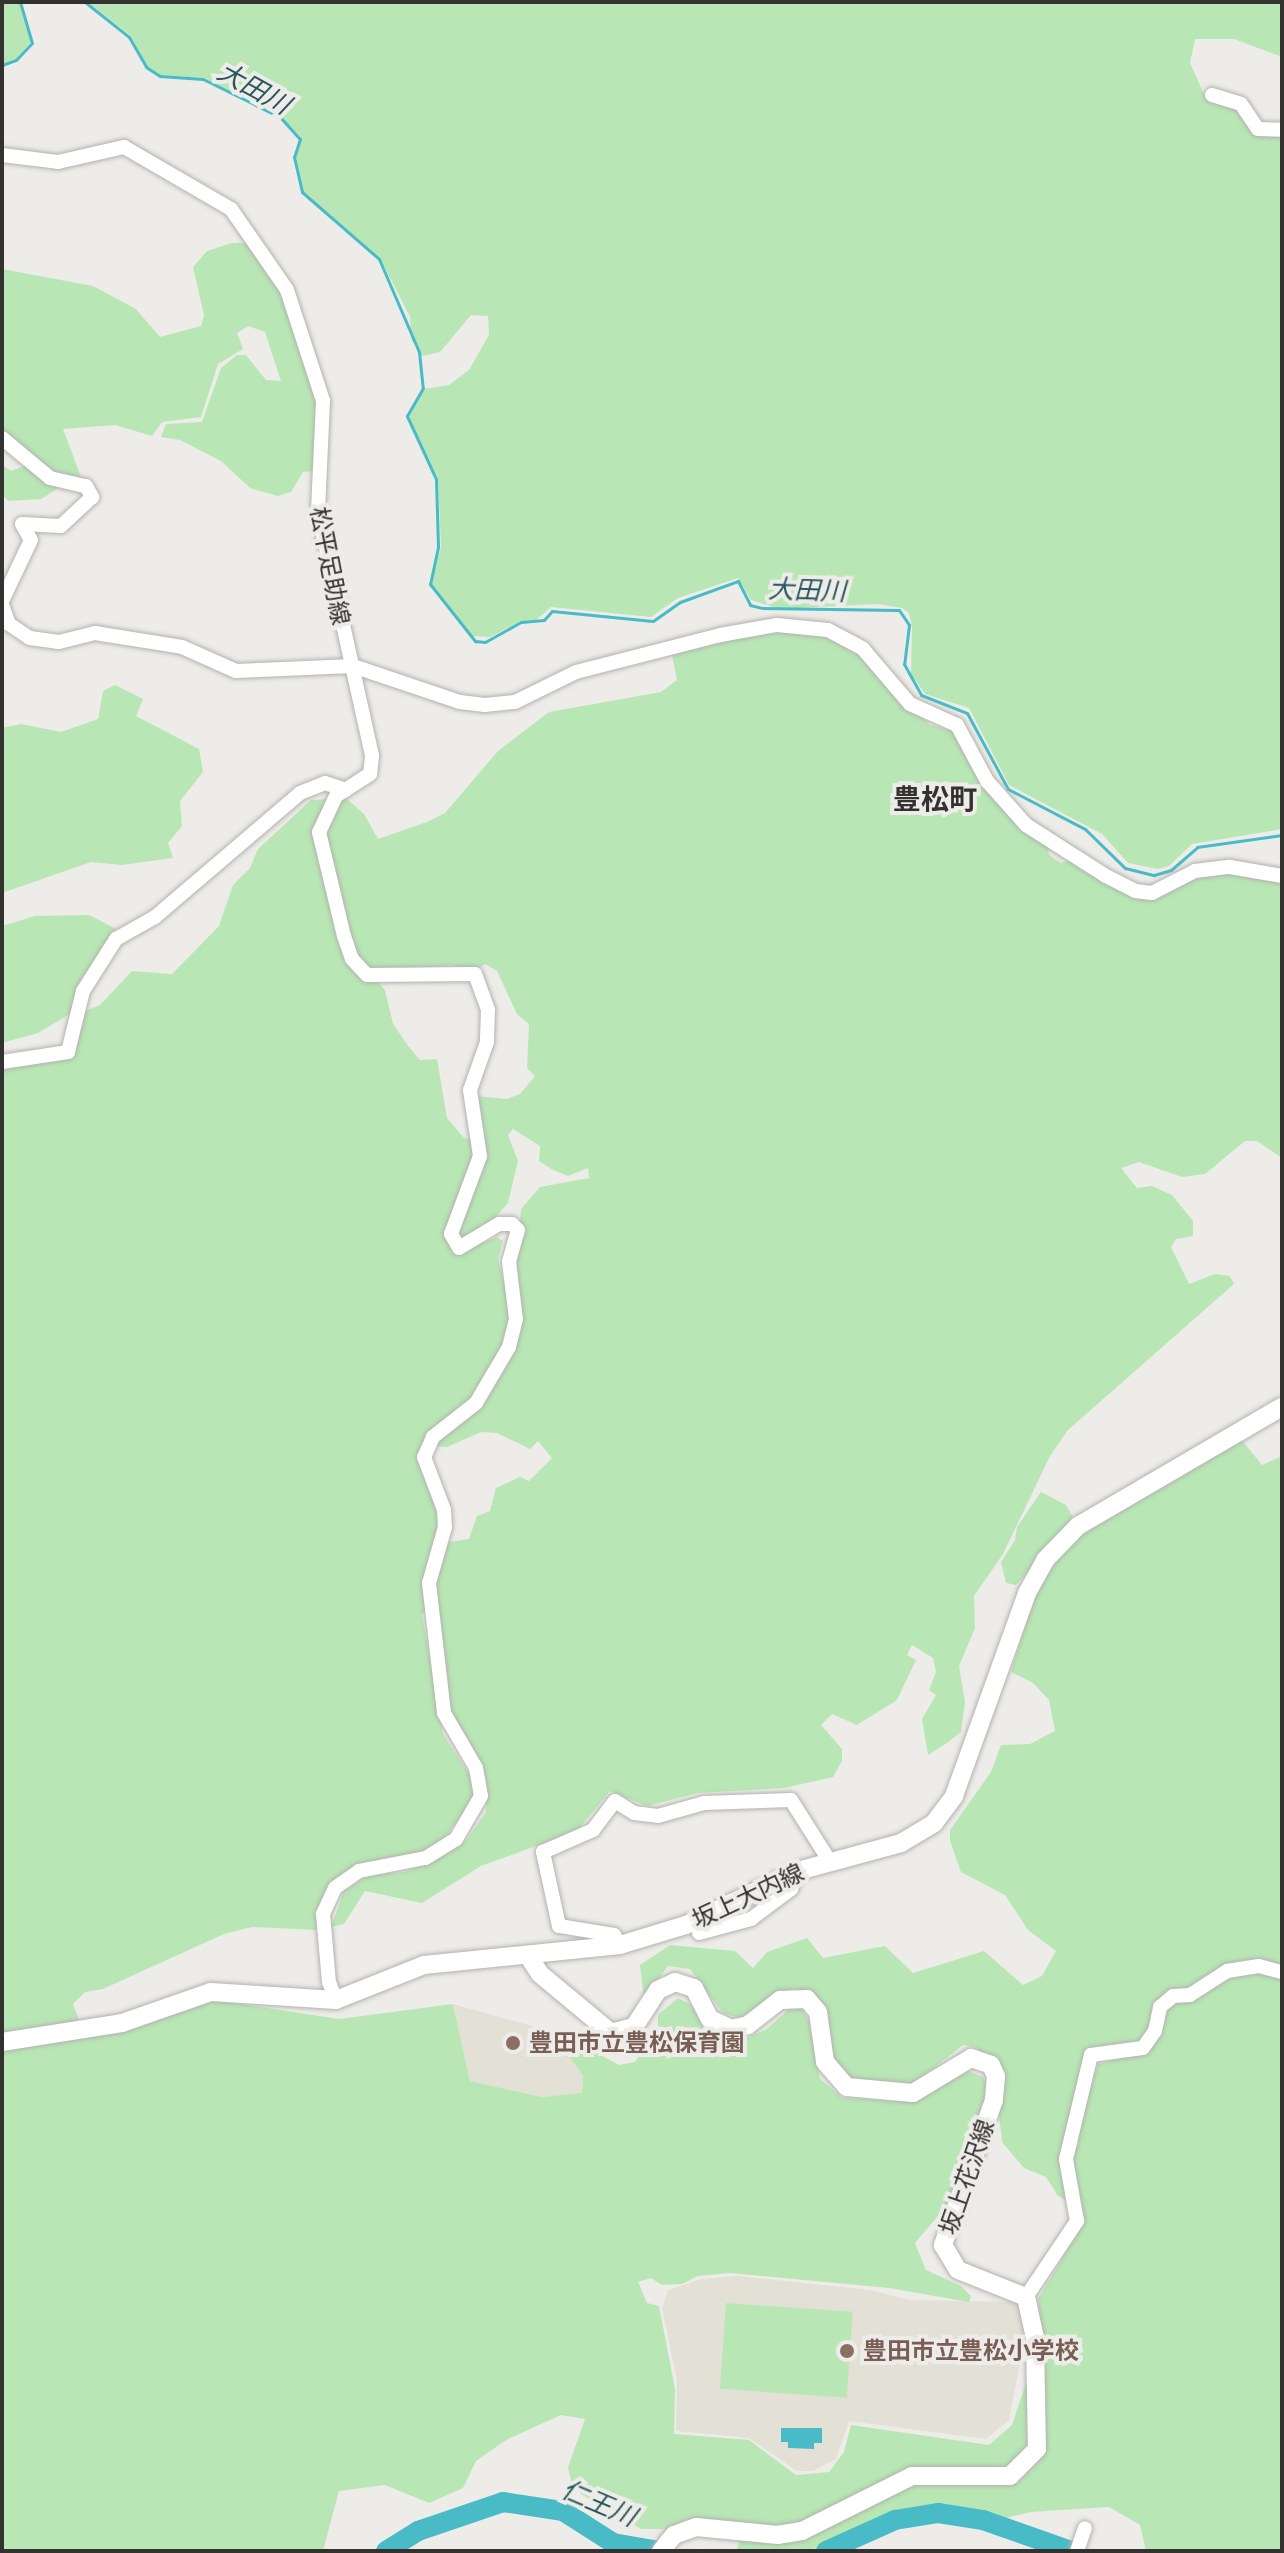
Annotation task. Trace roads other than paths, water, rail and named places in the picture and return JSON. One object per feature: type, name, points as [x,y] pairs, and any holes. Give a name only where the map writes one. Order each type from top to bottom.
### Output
[{"type":"main road","name":"坂上大内線","points":[[2,2042],[122,2023],[224,1990],[336,2000],[424,1965],[529,1957],[620,1945],[686,1925],[798,1871],[829,1860],[901,1843],[944,1812],[963,1776],[1027,1593],[1061,1542],[1078,1526],[1282,1407]]},
{"type":"main road","name":"坂上花沢線","points":[[529,1957],[540,1974],[611,2033],[634,2027],[658,1990],[675,1982],[694,1988],[710,2019],[731,2029],[748,2025],[780,2000],[807,1999],[818,2012],[825,2062],[847,2087],[913,2093],[960,2061],[981,2059],[991,2065],[997,2090],[943,2245],[958,2270],[1026,2297]]},
{"type":"main road","points":[[665,2546],[696,2527],[778,2535],[802,2531],[912,2476],[1010,2476],[1037,2449],[1040,2433],[1033,2319],[1026,2297]]},
{"type":"street","points":[[1212,95],[1246,108],[1258,129],[1282,130]]},
{"type":"street","name":"松平足助線","points":[[2,155],[58,162],[124,147],[231,209],[262,247],[287,290],[321,394],[316,497],[373,763],[370,774],[346,790]]},
{"type":"street","points":[[2,438],[50,478],[86,486],[92,493],[89,502],[61,526],[22,524],[31,540],[2,603],[5,624],[30,638],[59,642],[95,633],[182,647],[236,671],[353,666],[460,702],[500,705],[576,672],[720,635],[777,625],[828,630],[863,649],[910,704],[957,725],[987,781],[1026,825],[1106,876],[1135,891],[1152,893],[1195,871],[1230,867],[1282,876]]},
{"type":"street","points":[[2,1062],[68,1052],[83,991],[116,939],[155,917],[300,793],[325,783],[346,790]]},
{"type":"street","points":[[336,2000],[323,1929],[323,1914],[335,1888],[359,1871],[425,1858],[456,1839],[478,1807],[481,1783],[451,1731],[442,1703],[429,1583],[445,1527],[444,1510],[424,1457],[433,1437],[476,1403],[509,1347],[516,1319],[509,1262],[518,1230],[512,1224],[499,1224],[459,1248],[454,1243],[453,1226],[480,1156],[470,1090],[489,1028],[482,983],[475,974],[457,971],[367,975],[352,959],[319,832],[336,796],[346,790]]},
{"type":"street","points":[[620,1945],[614,1935],[559,1926],[543,1852],[593,1830],[615,1801],[634,1813],[658,1816],[704,1803],[791,1800],[829,1860]]},
{"type":"street","points":[[699,1933],[751,1919],[791,1889],[798,1871]]},
{"type":"street","points":[[1026,2297],[1077,2221],[1066,2159],[1091,2055],[1143,2048],[1155,2031],[1160,2007],[1173,1996],[1190,1995],[1227,1971],[1259,1966],[1282,1972]]},
{"type":"water","points":[[781,2428],[822,2428],[822,2443],[814,2443],[814,2449],[788,2448],[788,2442],[781,2442]]},
{"type":"waterway","name":"大田川","points":[[2,65],[16,60],[32,43],[20,2]]},
{"type":"waterway","name":"大田川","points":[[85,2],[129,37],[146,67],[160,76],[203,79],[280,117],[300,139],[294,157],[302,192],[379,259],[419,352],[423,388],[407,416],[436,479],[438,547],[430,584],[475,641],[485,642],[521,622],[544,620],[552,611],[653,621],[680,602],[738,581],[750,605],[762,608],[899,610],[909,625],[904,664],[921,695],[967,713],[1008,789],[1085,829],[1125,868],[1154,875],[1171,870],[1197,847],[1282,835]]},
{"type":"waterway","name":"仁王川","points":[[386,2551],[418,2531],[503,2502],[563,2511],[613,2543],[659,2551]]},
{"type":"waterway","name":"仁王川","points":[[826,2551],[895,2520],[938,2513],[983,2520],[1071,2551]]},
{"type":"place","name":"豊田市立豊松保育園","points":[[513,2043]]},
{"type":"place","name":"豊田市立豊松小学校","points":[[847,2351]]},
{"type":"district","name":"豊松町","points":[[935,799]]}]
